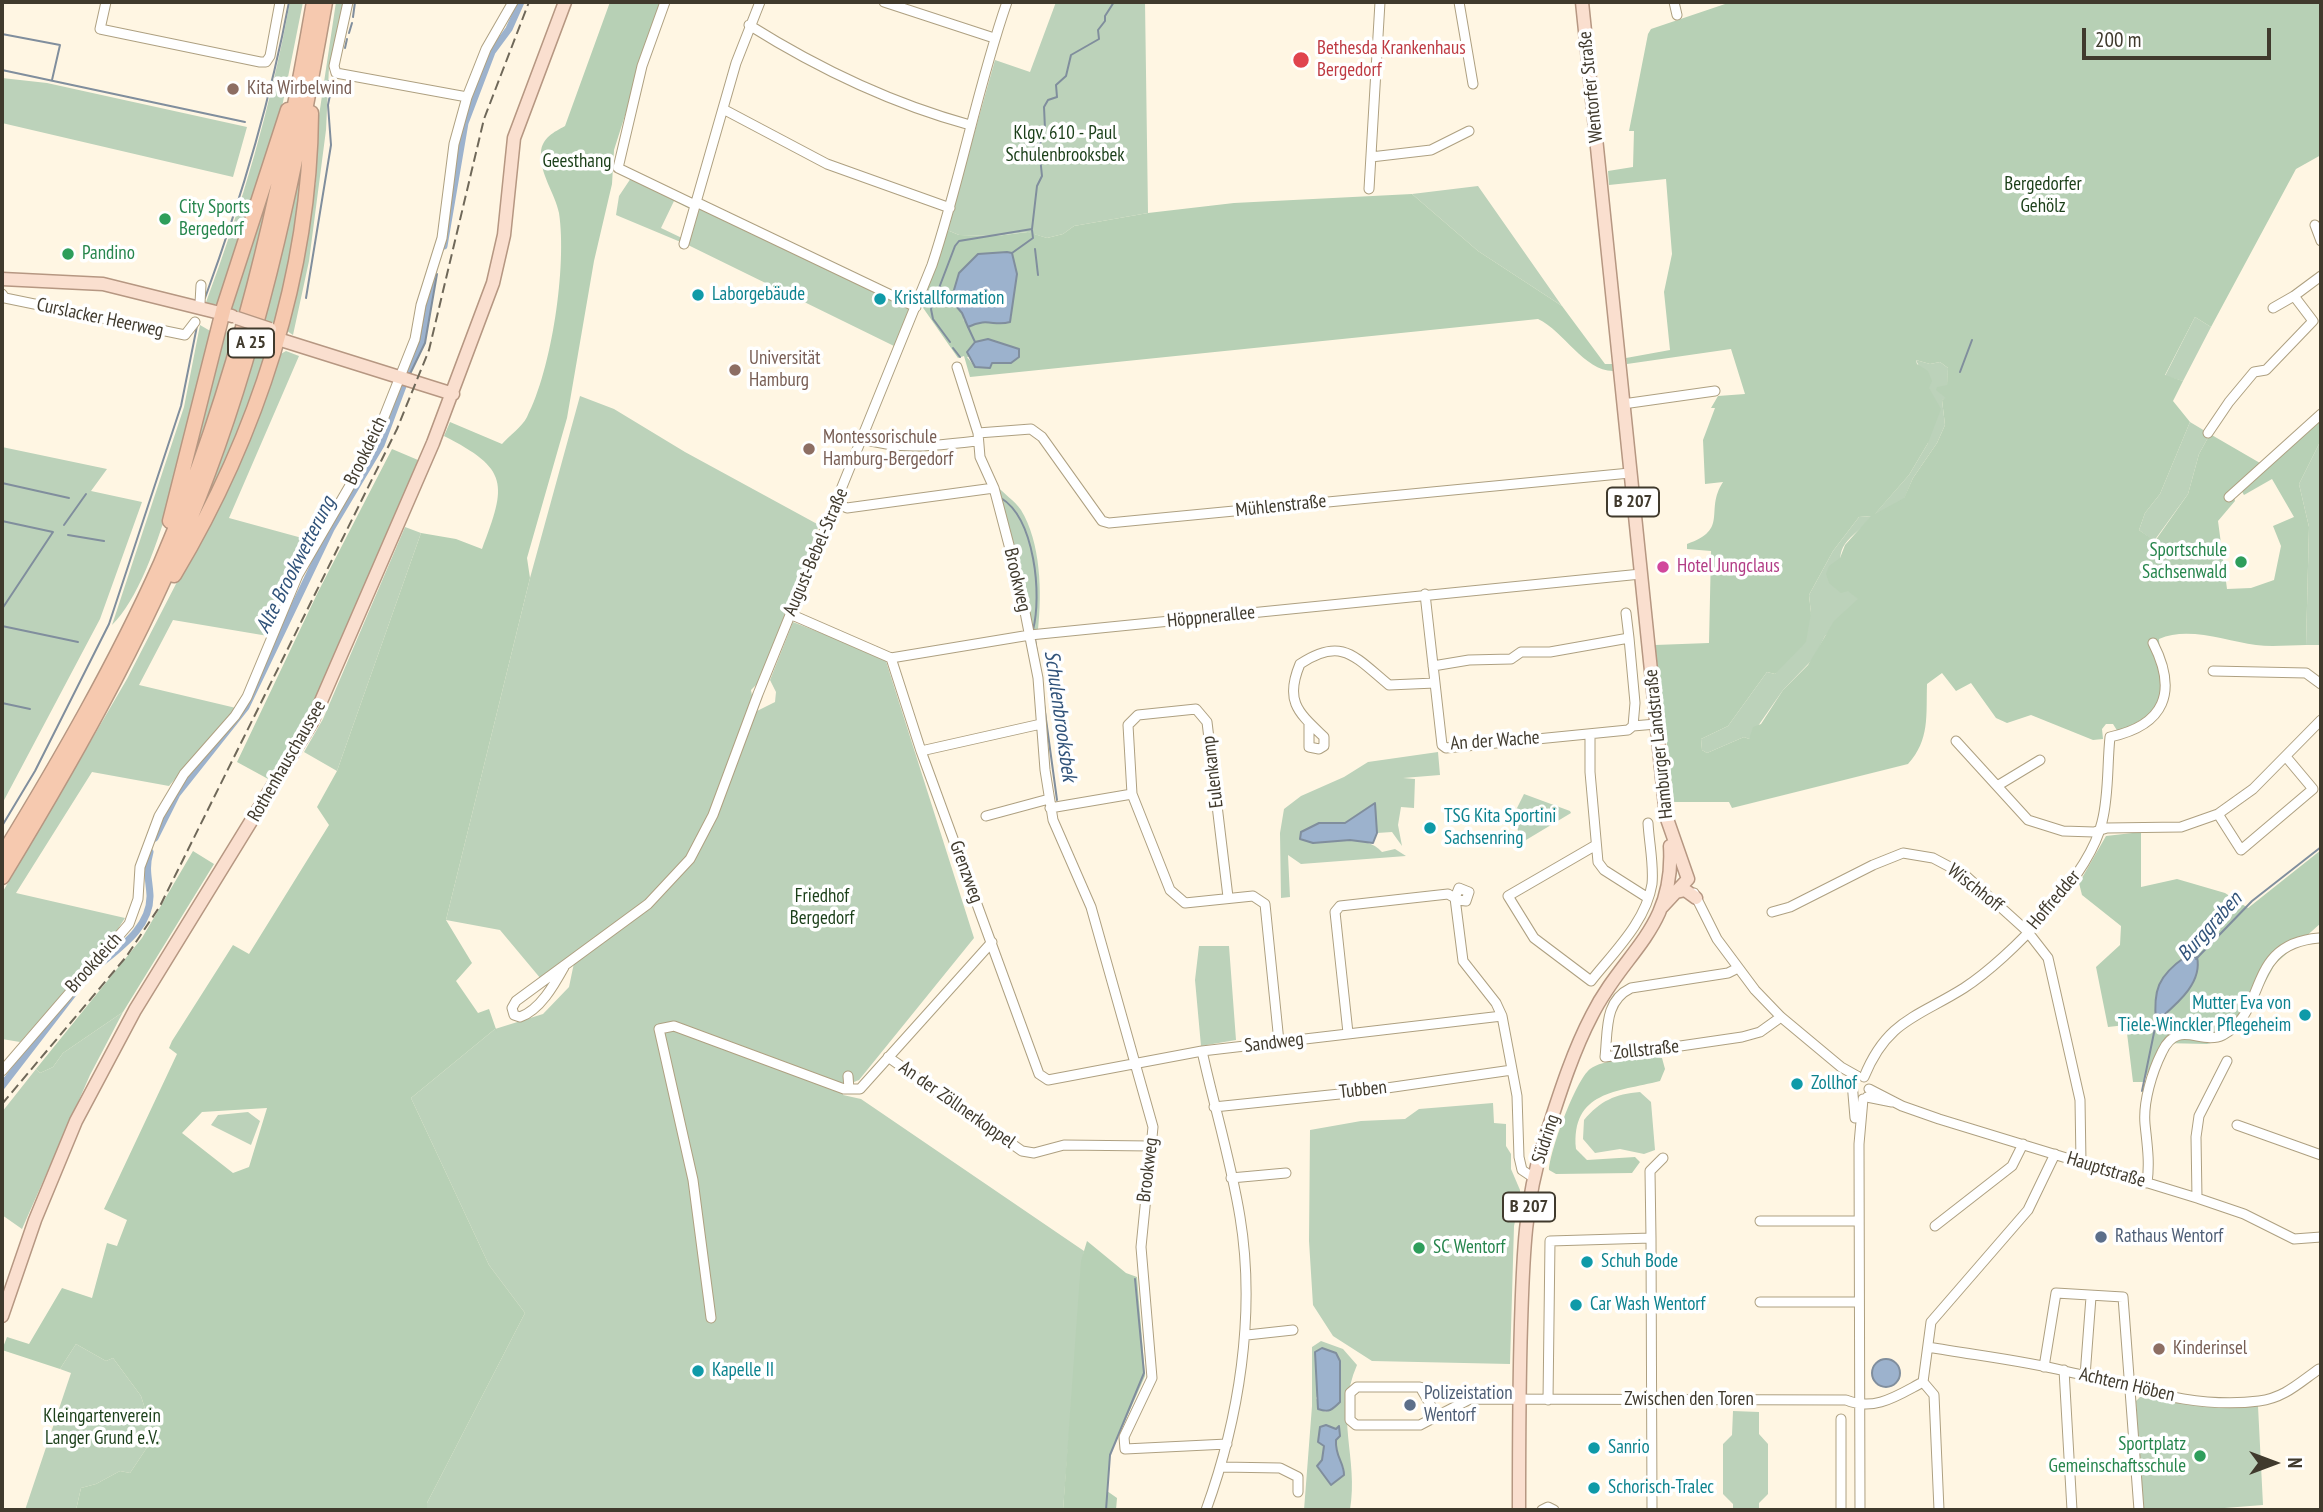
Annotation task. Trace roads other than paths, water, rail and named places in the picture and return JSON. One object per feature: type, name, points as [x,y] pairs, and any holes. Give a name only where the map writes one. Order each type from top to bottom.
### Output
[{"type":"highway","name":"A 25","points":[[2,877],[96,717],[156,597],[208,472],[246,359],[284,214],[306,77],[314,2]]},
{"type":"highway","name":"A 25","points":[[2,856],[92,701],[160,563],[198,469],[235,357],[325,2]]},
{"type":"highway","points":[[160,563],[279,131],[306,77]]},
{"type":"highway","points":[[156,597],[185,557],[229,472],[304,221],[310,170],[306,77]]},
{"type":"main road","name":"Rothenhauschaussee","points":[[2,1316],[35,1220],[76,1121],[135,1010],[312,722],[453,394],[500,260],[514,138],[565,2]]},
{"type":"main road","name":"Wentorfer Straße","points":[[1582,2],[1600,173]]},
{"type":"main road","name":"Hamburger Landstraße","points":[[1600,173],[1669,831],[1687,878]]},
{"type":"main road","name":"Curslacker Heerweg","points":[[2,279],[87,281],[156,298],[229,319],[306,348],[453,394]]},
{"type":"main road","name":"Südring","points":[[1519,1510],[1523,1254],[1534,1178],[1588,1024],[1604,994],[1641,947],[1670,888],[1669,831]]},
{"type":"main road","points":[[1670,888],[1687,878]]},
{"type":"main road","points":[[1670,888],[1685,890],[1696,898]]},
{"type":"street","points":[[106,2],[100,29],[267,62],[280,2]]},
{"type":"street","points":[[348,2],[334,66],[336,73],[467,97]]},
{"type":"street","name":"Brookdeich","points":[[2,1071],[129,924],[138,898],[140,867],[159,816],[184,774],[235,716],[247,696],[298,575],[371,447],[403,379],[415,339],[421,305],[442,238],[454,144],[467,97],[486,49],[513,2]]},
{"type":"street","points":[[665,2],[642,66],[618,168],[916,307]]},
{"type":"street","points":[[684,244],[749,25],[760,2]]},
{"type":"street","points":[[884,2],[994,38]]},
{"type":"street","name":"August-Bebel-Straße","points":[[564,967],[555,983],[530,1012],[520,1017],[514,1015],[512,1008],[516,1001],[648,904],[690,859],[713,816],[790,614],[916,307],[950,208],[994,38],[1007,2]]},
{"type":"street","points":[[1369,189],[1380,2]]},
{"type":"street","points":[[1460,2],[1473,84]]},
{"type":"street","points":[[1674,2],[1677,15]]},
{"type":"street","points":[[749,25],[855,85],[931,114],[970,125]]},
{"type":"street","points":[[723,109],[827,164],[864,180],[950,208]]},
{"type":"street","points":[[1371,157],[1431,150],[1469,131]]},
{"type":"street","points":[[2315,225],[2321,241]]},
{"type":"street","points":[[2273,309],[2321,276]]},
{"type":"street","points":[[200,303],[201,285]]},
{"type":"street","name":"Curslacker Heerweg","points":[[2,294],[5,298],[185,340],[195,322]]},
{"type":"street","points":[[2208,433],[2254,372],[2266,370],[2313,321],[2294,296]]},
{"type":"street","name":"Brookweg","points":[[957,367],[978,437],[979,457],[994,488],[1030,635],[1038,678],[1050,804],[1091,907],[1153,1127],[1141,1247],[1152,1378],[1124,1437],[1125,1449],[1227,1444]]},
{"type":"street","points":[[1623,404],[1715,391]]},
{"type":"street","points":[[2229,497],[2321,414]]},
{"type":"street","name":"Mühlenstraße","points":[[978,437],[1031,429],[1042,437],[1102,521],[1109,523],[1630,472]]},
{"type":"street","points":[[863,439],[899,448],[978,437]]},
{"type":"street","points":[[836,503],[847,508],[994,488]]},
{"type":"street","name":"Höppnerallee","points":[[891,658],[1030,635],[1641,574]]},
{"type":"street","name":"An der Wache","points":[[1425,594],[1442,745],[1446,748],[1628,730],[1633,726],[1656,724]]},
{"type":"street","points":[[1626,612],[1635,703],[1633,726]]},
{"type":"street","points":[[790,614],[891,658]]},
{"type":"street","points":[[1433,666],[1469,660],[1511,659],[1521,652],[1550,652],[1629,638]]},
{"type":"street","name":"Hoffredder","points":[[1858,1079],[1879,1047],[1901,1024],[1962,989],[1995,966],[2078,876],[2098,830],[2105,802],[2110,737],[2152,718],[2166,697],[2166,671],[2153,643]]},
{"type":"street","points":[[1309,725],[1296,707],[1294,679],[1300,664],[1320,651],[1350,652],[1389,684],[1435,683]]},
{"type":"street","name":"Grenzweg","points":[[891,658],[921,751],[1039,1074],[1048,1080]]},
{"type":"street","points":[[2213,671],[2306,673],[2321,684]]},
{"type":"street","name":"Eulenkamp","points":[[1227,897],[1207,722],[1196,709],[1184,708],[1133,718],[1128,725],[1132,794],[1170,890],[1177,898],[1193,902],[1253,896],[1260,898],[1265,904],[1279,1042]]},
{"type":"street","points":[[1956,740],[2028,820],[2063,831],[2180,827],[2218,814],[2253,789],[2287,758],[2321,720]]},
{"type":"street","points":[[921,751],[1041,724]]},
{"type":"street","points":[[1590,734],[1598,862],[1604,870],[1648,898]]},
{"type":"street","points":[[2218,814],[2241,850],[2313,789],[2287,758]]},
{"type":"street","points":[[1997,786],[2040,760]]},
{"type":"street","points":[[986,816],[1050,804],[1132,794]]},
{"type":"street","points":[[1596,845],[1508,897],[1535,937],[1591,982],[1631,930],[1648,898],[1652,882],[1648,823]]},
{"type":"street","name":"Wischhoff","points":[[1772,912],[1790,907],[1873,865],[1903,853],[1933,858],[1965,875],[2040,945],[2051,970],[2080,1100],[2081,1162]]},
{"type":"street","name":"Hamburger Landstraße","points":[[1687,878],[1712,931],[1738,968],[1781,1017],[1858,1079]]},
{"type":"street","points":[[1348,1033],[1335,912],[1340,906],[1445,894],[1456,899],[1463,961],[1496,1003],[1502,1016],[1518,1118],[1519,1157],[1522,1170],[1534,1178]]},
{"type":"street","points":[[2147,1183],[2146,1106],[2162,1052],[2170,1039],[2185,1033],[2213,1038],[2223,1034],[2245,1010],[2273,955],[2291,945],[2319,938]]},
{"type":"street","points":[[711,1318],[693,1180],[659,1029],[674,1026],[849,1089],[860,1089],[992,942]]},
{"type":"street","name":"Zollstraße","points":[[1738,968],[1728,973],[1631,988],[1622,993],[1611,1010],[1605,1057],[1742,1037],[1760,1032],[1781,1017]]},
{"type":"street","name":"Sandweg","points":[[1048,1080],[1136,1061],[1202,1051],[1502,1016]]},
{"type":"street","points":[[1202,1051],[1240,1219],[1247,1335],[1222,1467],[1206,1510]]},
{"type":"street","name":"An der Zöllnerkoppel","points":[[888,1057],[1023,1150],[1034,1153],[1064,1145],[1151,1146]]},
{"type":"street","points":[[2197,1198],[2196,1137],[2199,1116],[2227,1061]]},
{"type":"street","name":"Tubben","points":[[1214,1107],[1512,1070]]},
{"type":"street","points":[[848,1076],[849,1089]]},
{"type":"street","points":[[1858,1079],[1864,1095],[1856,1135],[1859,1144],[1860,1510]]},
{"type":"street","points":[[1858,1079],[1864,1095]]},
{"type":"street","name":"Hauptstraße","points":[[1864,1095],[1894,1102],[2197,1198],[2244,1214],[2294,1239],[2319,1238]]},
{"type":"street","points":[[2237,1125],[2321,1155]]},
{"type":"street","points":[[1935,1226],[2012,1166],[2023,1144]]},
{"type":"street","points":[[1939,1510],[1934,1395],[1923,1382],[1931,1322],[2028,1210],[2055,1154]]},
{"type":"street","points":[[1651,1510],[1650,1171],[1663,1158]]},
{"type":"street","points":[[1231,1178],[1286,1173]]},
{"type":"street","points":[[1760,1221],[1859,1221]]},
{"type":"street","points":[[1548,1400],[1550,1241],[1651,1238]]},
{"type":"street","points":[[2044,1367],[2056,1293],[2123,1297],[2139,1510]]},
{"type":"street","points":[[2085,1376],[2091,1297]]},
{"type":"street","points":[[1760,1302],[1859,1302]]},
{"type":"street","points":[[1247,1335],[1293,1330]]},
{"type":"street","name":"Achtern Höben","points":[[1928,1347],[2064,1370],[2131,1389],[2210,1403],[2259,1401],[2283,1395],[2319,1369]]},
{"type":"street","points":[[2064,1370],[2072,1510]]},
{"type":"street","points":[[1859,1405],[1878,1404],[1923,1382]]},
{"type":"street","points":[[1437,1416],[1420,1387],[1357,1387],[1350,1393],[1350,1420],[1356,1425],[1420,1426],[1469,1399],[1519,1399]]},
{"type":"street","name":"Zwischen den Toren","points":[[1519,1399],[1846,1400],[1859,1405]]},
{"type":"street","points":[[1841,1419],[1841,1510]]},
{"type":"street","points":[[1222,1467],[1280,1468],[1298,1476],[1298,1492]]},
{"type":"street","points":[[1542,1510],[1548,1507],[1554,1510]]},
{"type":"water","points":[[1012,253],[1017,274],[1010,322],[986,322],[968,327],[962,313],[951,300],[959,273],[978,254]]},
{"type":"water","points":[[437,274],[425,343],[410,374],[405,372],[419,341],[430,278]]},
{"type":"water","points":[[988,339],[1019,349],[1019,357],[1011,363],[992,363],[990,368],[975,367],[967,352],[975,342]]},
{"type":"water","points":[[1375,803],[1377,833],[1373,843],[1350,840],[1313,843],[1300,839],[1301,832],[1319,823],[1345,823]]},
{"type":"water","points":[[2185,957],[2197,957],[2198,967],[2192,985],[2156,1022],[2155,1001],[2159,985],[2163,977]]},
{"type":"water","points":[[1322,1348],[1336,1353],[1340,1361],[1340,1402],[1328,1411],[1318,1409],[1315,1352]]},
{"type":"water","points":[[1886,1359],[1896,1363],[1900,1373],[1896,1383],[1886,1387],[1876,1383],[1872,1373],[1876,1363]]},
{"type":"water","points":[[1326,1425],[1336,1429],[1339,1426],[1340,1436],[1336,1440],[1336,1446],[1344,1475],[1331,1485],[1317,1466],[1322,1460],[1324,1446],[1318,1442],[1320,1427]]},
{"type":"waterway","points":[[205,298],[253,152],[289,2]]},
{"type":"waterway","points":[[353,17],[355,2]]},
{"type":"waterway","name":"Alte Brookwetterung","points":[[444,246],[465,123],[492,52],[509,29],[521,2]]},
{"type":"waterway","name":"Schulenbrooksbek","points":[[950,342],[933,319],[931,309],[955,246],[959,241],[1032,229],[1037,186],[1042,176],[1039,147],[1045,129],[1044,107],[1048,100],[1057,97],[1056,85],[1066,76],[1071,55],[1099,39],[1098,30],[1114,2]]},
{"type":"waterway","points":[[349,33],[352,23]]},
{"type":"waterway","points":[[2,34],[60,45],[52,80]]},
{"type":"waterway","points":[[345,48],[347,39]]},
{"type":"waterway","points":[[2,70],[245,122]]},
{"type":"waterway","points":[[306,298],[331,145],[328,105],[332,85],[329,81]]},
{"type":"waterway","points":[[1012,253],[1033,238],[1032,230]]},
{"type":"waterway","points":[[1035,249],[1038,275]]},
{"type":"waterway","points":[[2,826],[35,771],[109,624],[181,406],[197,326]]},
{"type":"waterway","points":[[968,327],[975,342]]},
{"type":"waterway","points":[[1960,372],[1972,340]]},
{"type":"waterway","name":"Schulenbrooksbek","points":[[953,348],[960,357]]},
{"type":"waterway","name":"Alte Brookwetterung","points":[[155,838],[177,794],[246,707],[331,529],[381,445],[406,378]]},
{"type":"waterway","points":[[2,483],[69,498]]},
{"type":"waterway","points":[[64,525],[86,494]]},
{"type":"waterway","name":"Schulenbrooksbek","points":[[1001,498],[1013,508],[1022,523],[1033,559],[1037,598],[1033,630]]},
{"type":"waterway","points":[[2,521],[53,532],[2,609]]},
{"type":"waterway","points":[[68,535],[104,541]]},
{"type":"waterway","points":[[2,626],[78,642]]},
{"type":"waterway","name":"Schulenbrooksbek","points":[[1035,639],[1057,800]]},
{"type":"waterway","points":[[2,703],[30,709]]},
{"type":"waterway","name":"Burggraben","points":[[2196,959],[2252,901],[2321,847]]},
{"type":"waterway","name":"Alte Brookwetterung","points":[[93,970],[130,938],[145,918],[150,895],[150,852]]},
{"type":"waterway","name":"Alte Brookwetterung","points":[[2,1086],[76,990]]},
{"type":"waterway","name":"Burggraben","points":[[2142,1091],[2156,1023]]},
{"type":"waterway","name":"Schulenbrooksbek","points":[[1106,1510],[1110,1455],[1144,1373],[1135,1279]]},
{"type":"railway","points":[[2,1104],[126,957],[160,906],[397,429],[429,350],[484,119],[529,2]]},
{"type":"place","name":"Bethesda Krankenhaus Bergedorf","points":[[1301,60]]},
{"type":"place","name":"Kita Wirbelwind","points":[[233,89]]},
{"type":"place","name":"City Sports Bergedorf","points":[[165,219]]},
{"type":"place","name":"Pandino","points":[[68,254]]},
{"type":"place","name":"Laborgebäude","points":[[698,295]]},
{"type":"place","name":"Kristallformation","points":[[880,299]]},
{"type":"place","name":"Universität Hamburg","points":[[735,370]]},
{"type":"place","name":"Montessorischule Hamburg-Bergedorf","points":[[809,449]]},
{"type":"place","name":"Sportschule Sachsenwald","points":[[2241,562]]},
{"type":"place","name":"Hotel Jungclaus","points":[[1663,567]]},
{"type":"place","name":"TSG Kita Sportini Sachsenring","points":[[1430,828]]},
{"type":"place","name":"Mutter Eva von Tiele-Winckler Pflegeheim","points":[[2305,1015]]},
{"type":"place","name":"Zollhof","points":[[1797,1084]]},
{"type":"place","name":"Rathaus Wentorf","points":[[2101,1237]]},
{"type":"place","name":"SC Wentorf","points":[[1419,1248]]},
{"type":"place","name":"Schuh Bode","points":[[1587,1262]]},
{"type":"place","name":"Car Wash Wentorf","points":[[1576,1305]]},
{"type":"place","name":"Kinderinsel","points":[[2159,1349]]},
{"type":"place","name":"Kapelle II","points":[[698,1371]]},
{"type":"place","name":"Polizeistation Wentorf","points":[[1410,1405]]},
{"type":"place","name":"Sanrio","points":[[1594,1448]]},
{"type":"place","name":"Sportplatz Gemeinschaftsschule","points":[[2200,1456]]},
{"type":"place","name":"Schorisch-Tralec","points":[[1594,1488]]},
{"type":"park label","name":"Klgv. 610 - Paul Schulenbrooksbek","points":[[1065,145]]},
{"type":"park label","name":"Geesthang","points":[[577,162]]},
{"type":"park label","name":"Bergedorfer Gehölz","points":[[2043,196]]},
{"type":"park label","name":"Friedhof Bergedorf","points":[[822,908]]},
{"type":"park label","name":"Kleingartenverein Langer Grund e.V.","points":[[102,1428]]}]
